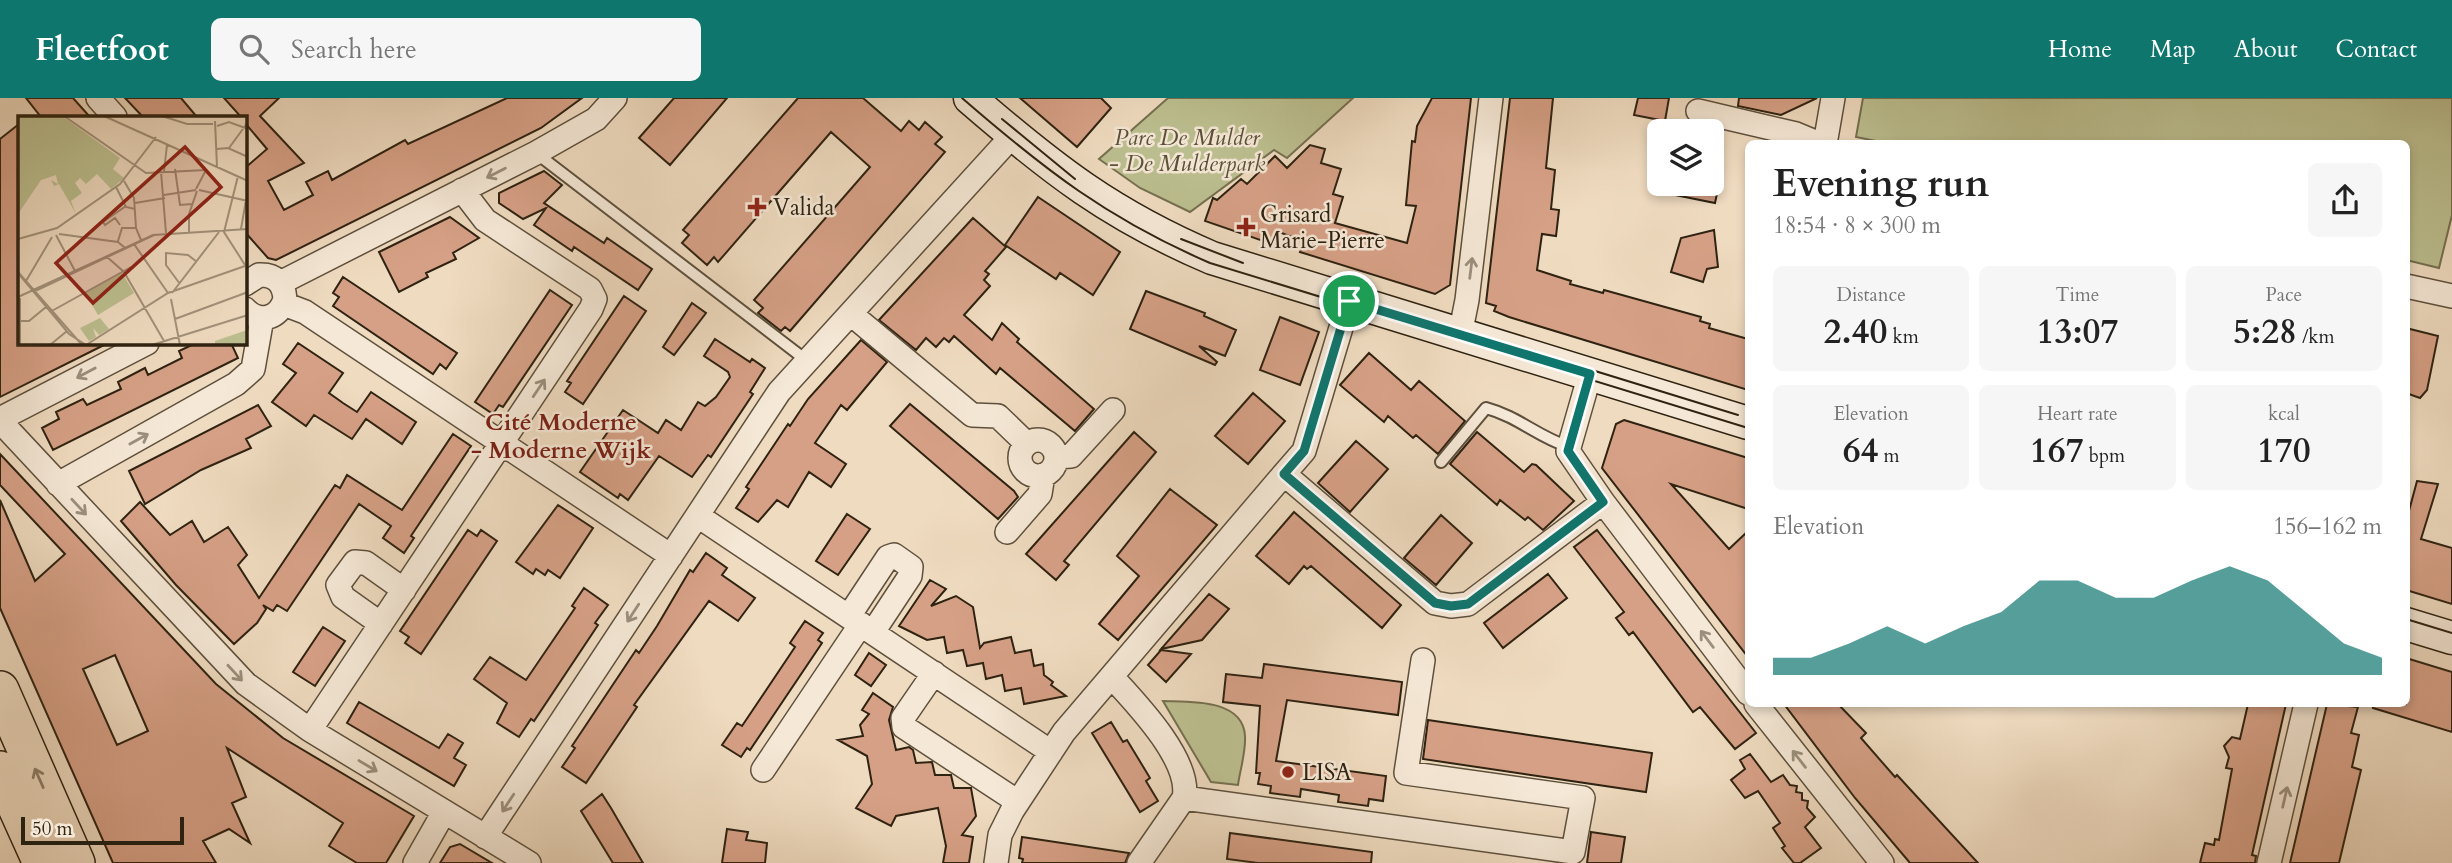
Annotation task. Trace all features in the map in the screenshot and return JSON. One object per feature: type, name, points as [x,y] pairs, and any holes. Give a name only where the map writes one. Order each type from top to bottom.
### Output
[{"type":"main road","points":[[970,98],[1092,197],[1150,230],[1212,258],[1745,422]]},
{"type":"main road","points":[[2410,625],[2452,638]]},
{"type":"main road","points":[[0,690],[76,863]]},
{"type":"main road","points":[[0,770],[41,863]]},
{"type":"street","points":[[98,98],[114,116]]},
{"type":"street","points":[[58,484],[236,384],[253,369],[254,313],[277,313],[282,293],[461,190],[536,153],[596,119],[615,98]]},
{"type":"street","points":[[1460,335],[1467,300],[1491,98]]},
{"type":"street","points":[[1824,140],[1833,98]]},
{"type":"street","points":[[1698,111],[1812,140]]},
{"type":"street","points":[[485,837],[779,392],[1013,135]]},
{"type":"street","points":[[310,730],[592,309],[595,299],[590,289],[485,220],[461,190]]},
{"type":"street","points":[[248,275],[265,275],[304,312],[671,556]]},
{"type":"street","points":[[2410,287],[2452,296]]},
{"type":"street","points":[[996,863],[1000,835],[1051,752],[1304,451],[1349,301]]},
{"type":"street","points":[[851,314],[971,415],[998,416],[1027,444],[1020,458],[1022,466],[1035,476],[1071,456],[1113,410]]},
{"type":"street","points":[[143,345],[0,420],[246,684],[310,730],[529,863]]},
{"type":"street","points":[[1590,374],[1568,451],[1603,502],[1745,689]]},
{"type":"street","points":[[1007,532],[1040,494],[1050,466]]},
{"type":"street","points":[[1284,474],[1435,603],[1451,606],[1468,604],[1603,502]]},
{"type":"street","points":[[698,516],[1051,752]]},
{"type":"street","points":[[381,624],[343,597],[338,584],[355,562],[366,563],[404,590]]},
{"type":"street","points":[[763,770],[861,624]]},
{"type":"street","points":[[1184,799],[1573,852],[1583,798],[1406,773],[1418,668]]},
{"type":"street","points":[[934,673],[903,718],[904,727],[1018,802]]},
{"type":"street","points":[[1112,677],[1144,712],[1182,771],[1186,787],[1184,799],[1139,863]]},
{"type":"street","points":[[1758,707],[1882,863]]},
{"type":"street","points":[[2269,863],[2305,707]]},
{"type":"street","points":[[415,863],[444,812]]},
{"type":"lane","points":[[536,153],[806,360]]},
{"type":"lane","points":[[1441,462],[1486,408],[1507,414],[1543,438],[1569,447]]},
{"type":"green space","name":"Parc De Mulder - De Mulderpark","points":[[1168,98],[1353,98],[1287,158],[1274,150],[1190,212],[1140,188],[1099,159]]},
{"type":"green space","points":[[1863,98],[2452,98],[2452,215],[2439,268],[2410,261],[2410,140],[1871,140],[1856,137]]},
{"type":"green space","points":[[1163,701],[1199,702],[1225,708],[1235,715],[1242,724],[1245,736],[1238,785],[1211,782]]},
{"type":"building","points":[[26,98],[73,98],[89,116],[40,116]]},
{"type":"building","points":[[125,98],[181,98],[196,116],[142,116]]},
{"type":"building","points":[[224,98],[279,98],[260,116],[304,163],[268,181],[284,210],[313,195],[306,182],[328,171],[332,180],[405,140],[408,144],[507,98],[582,98],[541,128],[276,260],[268,258],[247,234],[247,166],[267,149],[247,125],[247,116],[240,116]]},
{"type":"building","points":[[674,98],[727,98],[670,165],[639,138]]},
{"type":"building","points":[[798,98],[863,98],[901,131],[909,121],[919,130],[925,122],[942,137],[935,144],[945,152],[790,331],[785,327],[781,331],[758,313],[763,308],[754,300],[870,167],[831,132],[718,262],[714,257],[707,265],[682,243],[689,235],[683,230]]},
{"type":"building","points":[[1020,98],[1101,98],[1111,108],[1077,147]]},
{"type":"building","points":[[1432,98],[1471,98],[1450,285],[1435,294],[1300,252],[1304,242],[1277,231],[1272,244],[1205,221],[1213,198],[1217,200],[1241,179],[1247,184],[1275,156],[1287,168],[1310,145],[1325,149],[1321,163],[1341,169],[1333,194],[1343,197],[1335,223],[1407,243],[1416,206],[1406,205],[1412,141],[1415,142],[1417,126]]},
{"type":"building","points":[[1510,98],[1553,98],[1546,168],[1555,170],[1551,209],[1559,210],[1556,236],[1542,234],[1537,270],[1571,281],[1570,284],[1603,293],[1604,290],[1701,317],[1700,321],[1710,324],[1709,328],[1745,338],[1745,389],[1509,317],[1494,311],[1496,306],[1486,303]]},
{"type":"building","points":[[1638,98],[1669,98],[1665,119],[1634,115]]},
{"type":"building","points":[[1739,98],[1817,98],[1781,115],[1738,106]]},
{"type":"building","points":[[18,125],[18,345],[104,345],[0,397],[0,139]]},
{"type":"building","points":[[544,171],[562,185],[544,203],[604,243],[607,238],[652,269],[638,290],[574,247],[572,251],[534,225],[546,208],[523,219],[499,203],[499,193]]},
{"type":"building","points":[[1680,196],[1716,196],[1715,203]]},
{"type":"building","points":[[1038,197],[1120,252],[1093,295],[1060,273],[1056,279],[1005,245]]},
{"type":"building","points":[[450,217],[479,238],[453,253],[456,259],[426,273],[428,277],[399,292],[379,252]]},
{"type":"building","points":[[973,218],[1006,247],[985,271],[989,274],[984,280],[990,286],[964,315],[992,340],[1002,323],[1019,339],[1017,342],[1094,409],[1075,431],[1000,368],[996,374],[954,336],[949,342],[944,338],[936,347],[926,338],[916,350],[879,320]]},
{"type":"building","points":[[1714,230],[1718,267],[1707,269],[1703,282],[1671,272],[1681,238]]},
{"type":"building","points":[[343,277],[457,353],[446,369],[440,364],[433,374],[333,306],[339,297],[333,293]]},
{"type":"building","points":[[550,290],[572,305],[503,407],[499,405],[493,414],[475,402]]},
{"type":"building","points":[[1146,291],[1205,313],[1204,316],[1236,330],[1225,356],[1199,346],[1217,362],[1215,365],[1130,329]]},
{"type":"building","points":[[624,296],[646,311],[583,404],[565,392],[571,383],[567,381]]},
{"type":"building","points":[[692,303],[706,313],[674,355],[663,347]]},
{"type":"building","points":[[1280,317],[1319,332],[1300,385],[1260,370]]},
{"type":"building","points":[[2410,329],[2438,336],[2427,390],[2420,398],[2410,394]]},
{"type":"building","points":[[715,339],[750,362],[752,359],[765,368],[750,392],[753,394],[711,457],[708,455],[692,477],[659,456],[628,500],[620,494],[618,498],[580,472],[623,410],[658,433],[666,420],[681,430],[698,402],[705,406],[716,397],[730,377],[728,372],[704,356]]},
{"type":"building","points":[[861,340],[887,362],[847,410],[841,405],[815,443],[846,464],[831,487],[809,472],[788,507],[777,500],[758,522],[736,508],[749,489],[746,487],[788,424],[790,426],[808,399]]},
{"type":"building","points":[[298,343],[343,373],[329,393],[343,403],[357,412],[371,392],[416,422],[402,444],[366,419],[352,439],[314,415],[306,426],[272,402],[296,373],[283,364]]},
{"type":"building","points":[[192,345],[232,345],[238,358],[53,450],[42,428],[59,419],[56,412],[83,399],[87,405],[121,389],[118,382],[145,368],[148,375],[182,358],[179,351]]},
{"type":"building","points":[[1369,353],[1411,390],[1419,381],[1465,421],[1438,454],[1416,435],[1413,438],[1388,416],[1384,422],[1340,385]]},
{"type":"building","points":[[1253,393],[1285,421],[1248,464],[1215,436]]},
{"type":"building","points":[[910,404],[1014,491],[1018,497],[998,519],[890,426]]},
{"type":"building","points":[[258,405],[271,426],[246,439],[251,448],[201,470],[145,504],[129,471]]},
{"type":"building","points":[[1624,420],[1745,457],[1745,508],[1671,484],[1729,549],[1745,534],[1745,653],[1602,468],[1616,424]]},
{"type":"building","points":[[1134,432],[1156,452],[1064,561],[1069,565],[1056,580],[1026,554]]},
{"type":"building","points":[[1477,432],[1524,472],[1532,464],[1536,465],[1574,501],[1543,530],[1500,500],[1497,505],[1450,464]]},
{"type":"building","points":[[453,434],[471,446],[411,536],[414,538],[404,553],[383,538],[391,526],[359,504],[287,611],[277,605],[273,611],[263,605],[266,609],[257,623],[234,644],[176,585],[121,521],[140,502],[170,535],[192,521],[204,542],[228,527],[247,555],[238,565],[259,598],[335,485],[340,488],[347,475],[402,510]]},
{"type":"building","points":[[1356,441],[1388,469],[1350,512],[1318,483]]},
{"type":"building","points":[[0,454],[216,684],[283,738],[414,816],[386,863],[357,863],[329,846],[343,823],[227,748],[246,797],[232,803],[250,843],[229,829],[203,841],[216,863],[113,863],[0,608],[0,500],[35,581],[65,554],[0,485]],"holes":[[[115,655],[148,731],[117,745],[83,669]]]},
{"type":"building","points":[[2417,481],[2438,484],[2421,539],[2452,548],[2452,604],[2410,591],[2410,507]]},
{"type":"building","points":[[1170,489],[1217,525],[1118,640],[1099,624],[1139,576],[1117,556]]},
{"type":"building","points":[[558,505],[593,528],[560,578],[548,570],[545,575],[536,569],[533,574],[516,562]]},
{"type":"building","points":[[1294,512],[1401,605],[1382,628],[1311,566],[1307,569],[1304,566],[1289,584],[1256,556]]},
{"type":"building","points":[[847,514],[870,529],[838,575],[816,561]]},
{"type":"building","points":[[1441,515],[1472,543],[1436,585],[1404,558]]},
{"type":"building","points":[[468,530],[477,536],[481,530],[497,541],[421,654],[405,643],[409,637],[400,631]]},
{"type":"building","points":[[1597,530],[1756,733],[1735,749],[1700,707],[1693,712],[1633,632],[1629,635],[1616,618],[1624,612],[1574,547]]},
{"type":"building","points":[[706,553],[727,568],[722,575],[755,598],[738,621],[709,601],[634,705],[637,707],[586,783],[562,767],[575,748],[572,746],[636,650],[639,653],[690,570],[693,572]]},
{"type":"building","points":[[1548,574],[1567,598],[1503,648],[1484,623]]},
{"type":"building","points":[[930,580],[946,589],[931,606],[956,596],[973,607],[980,648],[984,643],[1011,637],[1015,653],[1031,650],[1034,666],[1043,664],[1044,675],[1053,682],[1051,685],[1066,696],[1024,704],[1021,688],[1005,691],[1002,675],[986,679],[983,663],[967,666],[963,650],[947,653],[944,637],[927,640],[899,626]]},
{"type":"building","points":[[584,588],[608,605],[595,623],[598,625],[534,721],[531,719],[519,737],[497,723],[507,703],[474,679],[490,657],[526,680],[575,608],[572,606]]},
{"type":"building","points":[[1209,594],[1229,609],[1202,640],[1161,649]]},
{"type":"building","points":[[805,621],[823,633],[818,640],[822,643],[750,750],[747,748],[741,757],[722,745],[737,723],[742,726],[795,647],[790,643]]},
{"type":"building","points":[[323,627],[345,641],[315,686],[293,672]]},
{"type":"building","points":[[1161,650],[1191,654],[1166,682],[1148,665]]},
{"type":"building","points":[[869,653],[886,665],[871,686],[855,675]]},
{"type":"building","points":[[2410,659],[2452,672],[2452,732],[2373,708],[2410,707]]},
{"type":"building","points":[[1264,664],[1402,682],[1398,715],[1287,700],[1276,761],[1386,776],[1383,801],[1369,799],[1368,806],[1338,802],[1339,795],[1301,789],[1300,797],[1270,793],[1271,786],[1258,784],[1260,773],[1256,773],[1260,706],[1223,702],[1226,674],[1262,678]]},
{"type":"building","points":[[873,693],[893,707],[889,720],[896,750],[909,747],[913,750],[916,763],[932,762],[935,775],[951,775],[954,788],[971,788],[976,816],[962,835],[973,837],[969,863],[943,863],[946,846],[938,808],[896,816],[891,826],[856,808],[872,784],[867,756],[838,740],[863,736],[860,725],[869,714],[862,710]]},
{"type":"building","points":[[359,702],[439,748],[448,734],[463,743],[454,758],[466,765],[454,786],[347,723]]},
{"type":"building","points":[[1786,707],[1841,707],[1866,733],[1861,738],[1895,777],[1897,775],[1978,863],[1910,863],[1855,798]]},
{"type":"building","points":[[2247,707],[2285,707],[2252,855],[2256,856],[2255,863],[2200,863],[2205,843],[2214,845],[2215,839],[2219,840],[2232,769],[2226,768],[2229,757],[2224,746],[2232,737],[2240,739]]},
{"type":"building","points":[[2326,707],[2358,707],[2351,733],[2359,735],[2352,767],[2361,770],[2339,863],[2290,863]]},
{"type":"building","points":[[1428,720],[1652,753],[1646,792],[1423,759]]},
{"type":"building","points":[[1111,722],[1123,742],[1127,740],[1150,778],[1146,781],[1158,801],[1140,812],[1092,733]]},
{"type":"building","points":[[1750,754],[1771,782],[1783,775],[1790,785],[1797,786],[1796,792],[1802,793],[1802,800],[1808,801],[1807,808],[1815,817],[1805,827],[1821,848],[1800,863],[1794,863],[1782,848],[1785,846],[1773,828],[1780,823],[1758,791],[1745,798],[1731,780],[1745,769],[1740,760]]},
{"type":"building","points":[[602,794],[643,863],[613,863],[581,811]]},
{"type":"building","points":[[727,829],[748,832],[746,840],[767,843],[765,863],[722,863]]},
{"type":"building","points":[[1591,832],[1625,837],[1621,863],[1587,863]]},
{"type":"building","points":[[1230,833],[1372,852],[1371,863],[1258,863],[1227,859]]},
{"type":"building","points":[[1022,837],[1129,853],[1125,863],[1022,863],[1023,859],[1019,858]]},
{"type":"building","points":[[460,844],[492,863],[440,863],[450,847]]},
{"type":"tram line","points":[[962,98],[1021,148],[1079,191],[1140,229],[1210,263],[1745,427]]},
{"type":"tram line","points":[[1002,119],[1075,179]]},
{"type":"tram line","points":[[1181,239],[1243,263]]},
{"type":"tram line","points":[[1387,307],[1738,415]]},
{"type":"tram line","points":[[2410,620],[2452,633]]},
{"type":"place","name":"Valida","points":[[757,207]]},
{"type":"place","name":"Grisard Marie-Pierre","points":[[1246,227]]},
{"type":"place","name":"LISA","points":[[1288,772]]},
{"type":"district","name":"Cité Moderne - Moderne Wijk","points":[[561,436]]},
{"type":"route","points":[[1349,301],[1590,374],[1568,451],[1603,502],[1468,604],[1451,606],[1435,603],[1284,474],[1304,451],[1349,301]]}]
